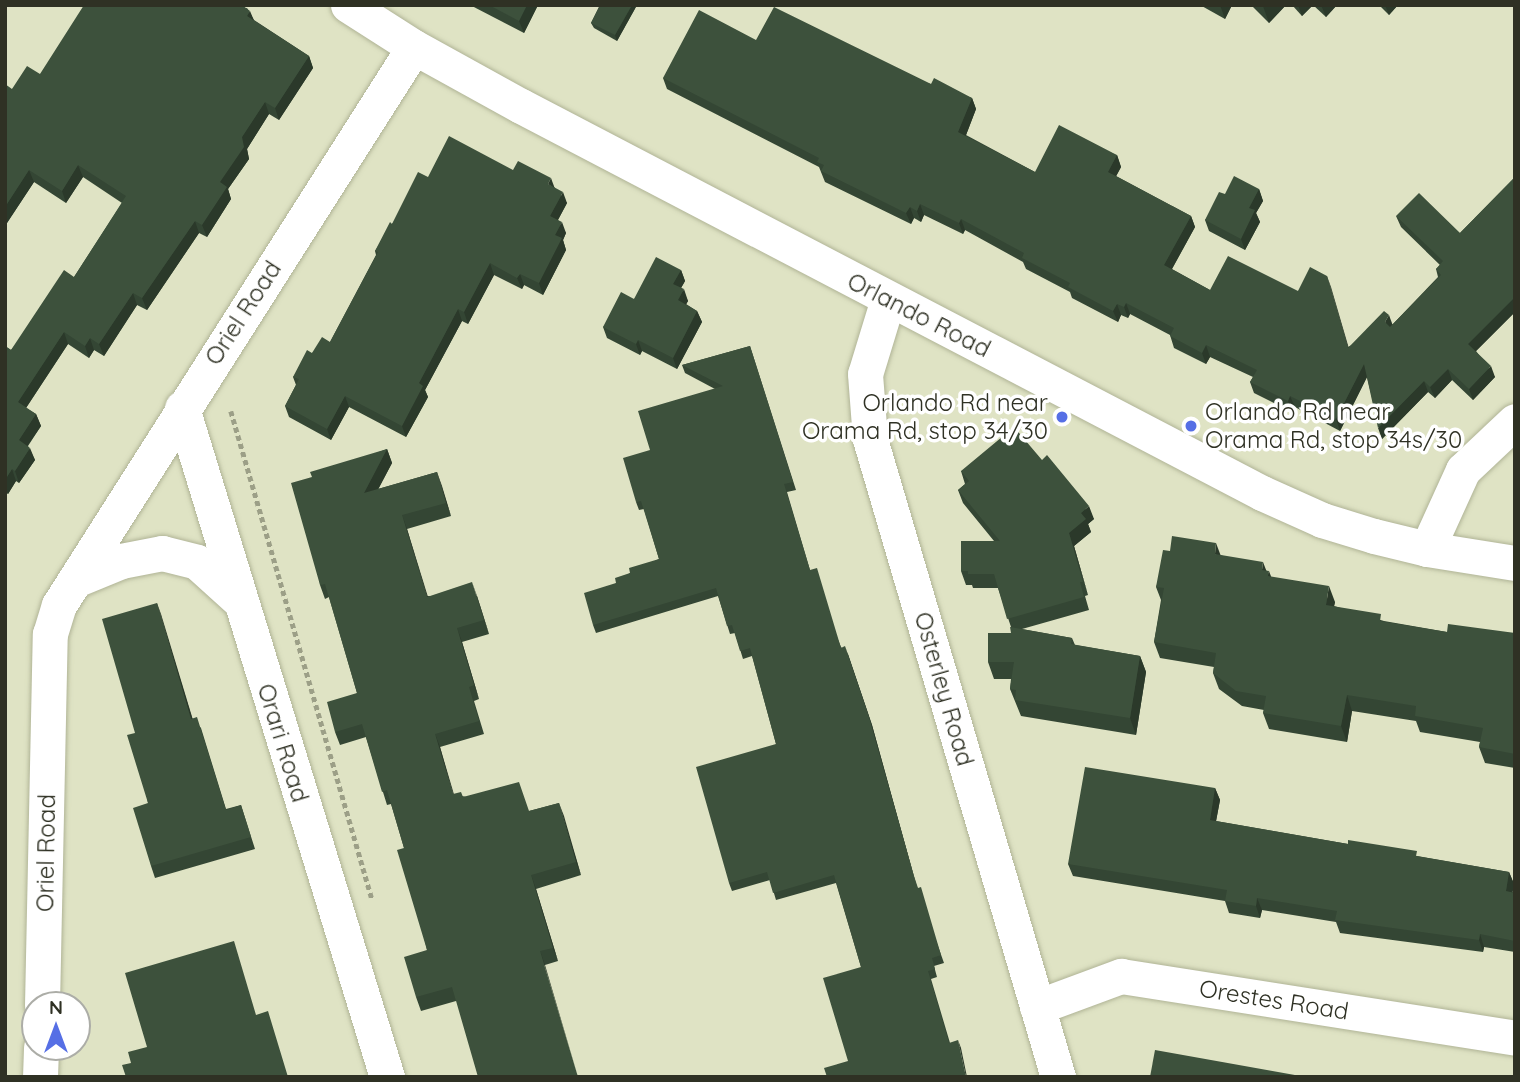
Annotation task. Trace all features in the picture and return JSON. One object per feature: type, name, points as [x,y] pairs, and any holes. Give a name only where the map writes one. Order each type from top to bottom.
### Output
[{"type":"street","name":"Orlando Road","points":[[348,5],[414,47],[888,299],[1262,493],[1322,520],[1427,550],[1515,563]]},
{"type":"street","name":"Oriel Road","points":[[42,991],[50,634],[60,605],[182,408],[414,47]]},
{"type":"street","name":"Osterley Road","points":[[888,299],[865,374],[870,439],[1058,1077]]},
{"type":"street","name":"Orari Road","points":[[182,408],[387,1077]]},
{"type":"street","points":[[1427,550],[1464,470],[1515,421]]},
{"type":"street","points":[[75,580],[121,561],[162,553],[197,562],[239,600]]},
{"type":"street","name":"Orestes Road","points":[[1037,1007],[1121,976],[1515,1038]]},
{"type":"path","points":[[231,411],[373,902]]},
{"type":"building","points":[[84,5],[242,5],[250,11],[247,16],[309,56],[275,108],[265,102],[242,137],[244,147],[220,182],[227,187],[202,225],[195,221],[142,298],[133,293],[99,344],[90,338],[85,346],[64,332],[18,402],[36,414],[19,440],[30,448],[15,471],[12,469],[5,480],[5,346],[11,350],[64,270],[74,277],[126,196],[78,165],[62,191],[29,170],[5,207],[5,84],[12,89],[27,66],[40,74]]},
{"type":"building","points":[[489,5],[527,5],[519,21]]},
{"type":"building","points":[[600,5],[632,5],[615,35],[591,23]]},
{"type":"building","points":[[774,7],[931,84],[934,78],[972,98],[958,132],[1035,172],[1059,125],[1117,155],[1108,172],[1191,216],[1164,265],[1210,290],[1228,256],[1298,291],[1310,267],[1327,276],[1348,348],[1384,311],[1389,315],[1385,322],[1390,327],[1441,275],[1436,269],[1443,261],[1396,216],[1419,193],[1460,233],[1515,177],[1515,297],[1468,344],[1491,366],[1469,389],[1448,369],[1430,387],[1424,381],[1378,428],[1364,364],[1336,419],[1290,396],[1288,401],[1250,382],[1257,370],[1206,345],[1202,353],[1170,336],[1174,328],[1126,303],[1124,307],[1117,304],[1113,311],[1068,287],[1070,283],[1022,258],[1024,253],[961,219],[959,223],[920,204],[917,211],[910,207],[906,213],[821,171],[824,165],[817,162],[819,158],[663,78],[699,10],[756,40]]},
{"type":"building","points":[[449,136],[513,170],[518,161],[551,178],[548,184],[563,192],[550,216],[562,222],[555,235],[562,238],[539,283],[520,274],[517,278],[490,263],[464,312],[458,309],[419,383],[423,386],[402,426],[345,396],[327,429],[285,406],[299,379],[293,377],[307,350],[312,353],[322,337],[330,342],[418,172],[428,177]]},
{"type":"building","points":[[1234,176],[1259,189],[1249,208],[1255,210],[1241,239],[1205,220],[1219,192],[1225,194]]},
{"type":"building","points":[[656,257],[681,270],[673,284],[684,289],[678,300],[697,311],[673,358],[638,340],[636,344],[603,327],[621,292],[634,299]]},
{"type":"building","points":[[750,346],[793,482],[784,484],[810,570],[817,568],[841,648],[845,646],[869,717],[914,876],[918,888],[921,887],[941,955],[932,958],[935,969],[928,971],[949,1043],[958,1040],[966,1077],[827,1077],[824,1068],[848,1061],[823,978],[861,967],[834,875],[773,893],[767,872],[729,883],[696,767],[776,744],[750,648],[740,651],[732,625],[727,626],[716,588],[593,625],[584,593],[616,583],[615,578],[630,573],[629,568],[659,559],[641,501],[636,502],[623,458],[650,450],[638,411],[723,386],[682,365]]},
{"type":"building","points":[[1014,427],[1042,460],[1047,455],[1089,506],[1081,513],[1086,519],[1069,533],[1083,582],[1080,582],[1084,597],[1007,619],[994,574],[968,574],[968,571],[961,571],[961,541],[1000,541],[958,490],[969,481],[961,471]]},
{"type":"building","points":[[387,449],[364,493],[437,472],[446,503],[402,515],[427,597],[472,582],[484,620],[457,628],[474,685],[469,687],[479,721],[435,734],[453,794],[461,792],[463,797],[519,782],[529,811],[559,803],[576,862],[531,875],[553,948],[540,951],[578,1077],[478,1077],[452,987],[416,997],[404,957],[427,950],[397,850],[404,848],[387,790],[382,792],[362,724],[335,732],[327,702],[357,693],[325,584],[320,585],[291,483],[312,477],[310,472]]},
{"type":"building","points":[[1172,536],[1216,543],[1215,554],[1263,562],[1262,570],[1269,571],[1268,576],[1329,586],[1326,605],[1381,614],[1380,621],[1447,632],[1448,624],[1515,633],[1515,754],[1479,747],[1483,728],[1415,716],[1416,706],[1347,695],[1341,726],[1263,713],[1266,696],[1236,691],[1213,673],[1216,653],[1154,642],[1164,588],[1156,587],[1163,550],[1170,551]]},
{"type":"building","points":[[157,603],[191,719],[197,717],[226,810],[241,805],[251,837],[151,866],[133,808],[148,803],[127,735],[135,733],[102,619]]},
{"type":"building","points":[[1010,627],[1072,638],[1071,644],[1140,656],[1130,718],[1015,700],[1016,690],[1010,689],[1014,662],[988,662],[988,633],[1011,633]]},
{"type":"building","points":[[1085,767],[1215,788],[1210,820],[1348,844],[1348,840],[1417,851],[1416,856],[1509,872],[1506,891],[1515,893],[1515,941],[1480,934],[1479,940],[1335,920],[1337,911],[1257,898],[1256,906],[1225,901],[1227,890],[1068,864]]},
{"type":"building","points":[[234,941],[256,1015],[268,1011],[288,1077],[126,1077],[122,1065],[131,1063],[128,1052],[147,1047],[125,973]]},
{"type":"building","points":[[1155,1050],[1306,1077],[1150,1077]]},
{"type":"place","name":"Orlando Rd near Orama Rd, stop 34/30","points":[[1062,417]]},
{"type":"place","name":"Orlando Rd near Orama Rd, stop 34s/30","points":[[1191,426]]}]
